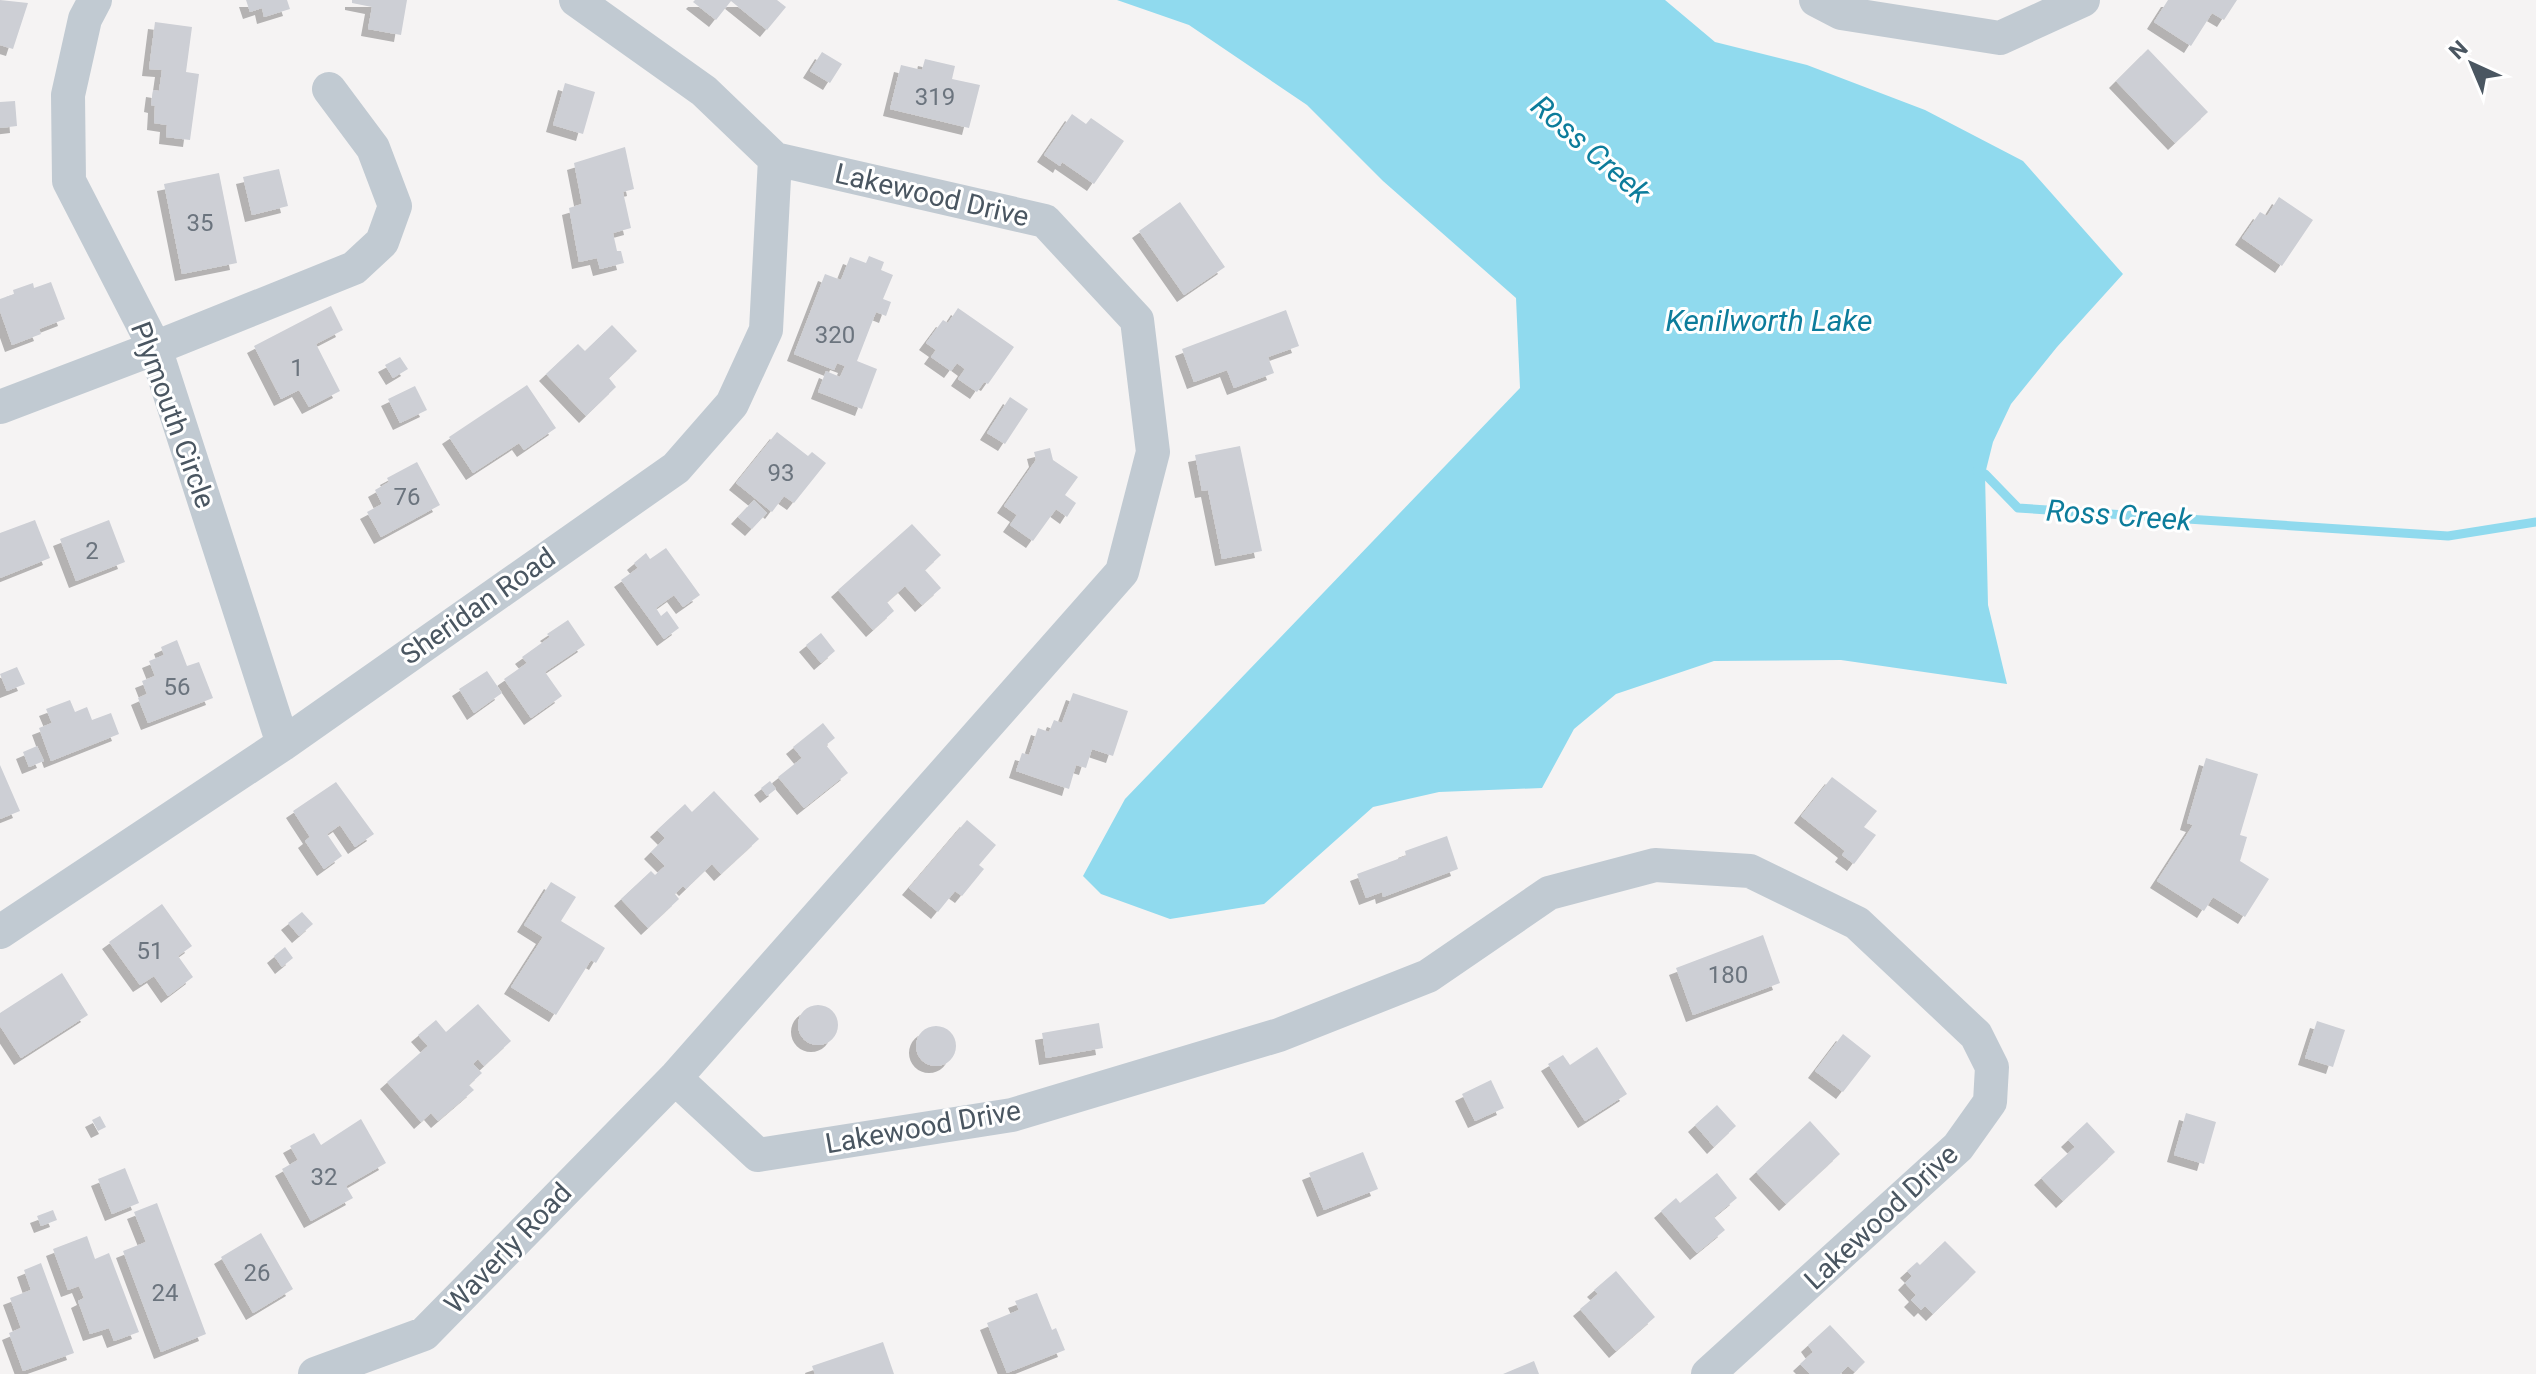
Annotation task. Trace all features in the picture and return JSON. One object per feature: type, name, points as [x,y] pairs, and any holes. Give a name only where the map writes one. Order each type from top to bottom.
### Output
[{"type":"street","name":"Plymouth Circle","points":[[95,0],[85,19],[68,95],[69,181],[155,348],[283,744]]},
{"type":"street","points":[[576,0],[704,91],[775,159]]},
{"type":"street","points":[[1816,0],[1841,13],[2000,38],[2083,0]]},
{"type":"street","points":[[0,407],[354,268],[382,242],[395,206],[373,148],[329,89]]},
{"type":"street","name":"Sheridan Road","points":[[0,932],[283,744],[676,468],[732,404],[766,330],[775,159]]},
{"type":"street","name":"Lakewood Drive","points":[[775,159],[1045,221],[1137,320],[1153,452],[1122,572],[675,1078],[758,1155],[1012,1115],[1279,1035],[1428,976],[1549,893],[1655,865],[1750,871],[1857,923],[1976,1035],[1992,1067],[1990,1102],[1958,1147],[1708,1374]]},
{"type":"street","name":"Waverly Road","points":[[315,1374],[424,1334],[675,1078]]},
{"type":"water","name":"Kenilworth Lake","points":[[1117,0],[1665,0],[1715,42],[1807,65],[1925,110],[2023,161],[2123,274],[2011,404],[1993,442],[1985,474],[1988,605],[2007,684],[1841,660],[1714,661],[1616,694],[1574,729],[1542,788],[1439,792],[1373,807],[1264,904],[1170,919],[1101,894],[1083,876],[1125,799],[1520,388],[1516,298],[1383,181],[1307,105],[1189,25]]},
{"type":"building","points":[[0,0],[28,3],[13,49],[0,45]]},
{"type":"building","points":[[246,0],[287,0],[290,9],[264,17],[262,8],[250,12]]},
{"type":"building","points":[[352,0],[407,0],[401,35],[368,29],[372,7],[352,3]]},
{"type":"building","points":[[695,0],[777,0],[786,7],[767,30],[731,1],[716,20],[693,2]]},
{"type":"building","points":[[2168,0],[2237,0],[2224,20],[2212,13],[2191,46],[2154,22]]},
{"type":"building","points":[[155,22],[192,27],[186,72],[199,74],[190,140],[166,137],[167,125],[154,123],[155,106],[151,105],[153,90],[159,91],[162,70],[149,69]]},
{"type":"building","points":[[2148,49],[2208,112],[2175,143],[2116,81]]},
{"type":"building","points":[[822,52],[842,64],[830,83],[810,71]]},
{"type":"building","points":[[925,59],[955,66],[952,79],[980,85],[969,128],[890,109],[901,65],[922,70]]},
{"type":"building","points":[[565,83],[595,92],[583,134],[553,125]]},
{"type":"building","points":[[15,101],[17,126],[0,128],[0,102]]},
{"type":"building","points":[[1072,114],[1086,124],[1091,118],[1124,141],[1094,184],[1062,162],[1060,166],[1044,155]]},
{"type":"building","points":[[625,147],[634,189],[623,192],[631,228],[613,233],[617,251],[621,251],[624,263],[600,269],[597,258],[579,262],[569,208],[582,204],[574,163]]},
{"type":"building","points":[[279,169],[288,206],[252,215],[243,177]]},
{"type":"building","points":[[219,173],[237,263],[182,274],[164,184]]},
{"type":"building","points":[[2279,197],[2313,220],[2282,266],[2242,238],[2260,212],[2267,216]]},
{"type":"building","points":[[1180,202],[1225,267],[1184,295],[1139,231]]},
{"type":"building","points":[[869,256],[884,262],[881,270],[893,275],[883,299],[891,302],[886,316],[876,312],[857,361],[877,369],[862,409],[818,392],[826,371],[840,377],[845,366],[837,363],[834,370],[794,354],[825,274],[841,280],[850,257],[866,263]]},
{"type":"building","points":[[51,282],[65,319],[39,329],[41,334],[12,345],[0,311],[0,299],[14,294],[13,290],[33,283],[34,288]]},
{"type":"building","points":[[331,306],[343,330],[316,344],[340,391],[309,407],[299,390],[281,399],[254,346]]},
{"type":"building","points":[[958,308],[1014,347],[988,384],[984,382],[977,392],[958,379],[965,369],[957,363],[951,371],[931,357],[936,350],[926,343],[943,320],[948,323]]},
{"type":"building","points":[[1286,310],[1299,346],[1268,357],[1274,373],[1234,388],[1227,370],[1194,382],[1182,349]]},
{"type":"building","points":[[612,325],[637,351],[609,378],[616,387],[586,416],[546,374],[578,344],[585,351]]},
{"type":"building","points":[[400,357],[408,369],[393,378],[385,365]]},
{"type":"building","points":[[527,385],[556,428],[524,450],[519,443],[473,473],[449,437]]},
{"type":"building","points":[[415,386],[427,410],[400,423],[388,399]]},
{"type":"building","points":[[1010,397],[1028,409],[1005,444],[987,433]]},
{"type":"building","points":[[777,432],[808,456],[812,452],[826,463],[794,503],[784,496],[772,512],[736,483]]},
{"type":"building","points":[[1240,446],[1262,551],[1222,559],[1208,490],[1202,491],[1195,455]]},
{"type":"building","points":[[1050,448],[1053,460],[1078,477],[1065,495],[1076,503],[1067,517],[1056,509],[1033,541],[1010,525],[1017,515],[1004,506],[1036,460],[1034,452]]},
{"type":"building","points":[[417,462],[440,505],[381,537],[367,512],[382,504],[375,490],[389,482],[387,478]]},
{"type":"building","points":[[754,500],[767,513],[752,529],[738,517]]},
{"type":"building","points":[[35,520],[50,558],[0,578],[0,533]]},
{"type":"building","points":[[109,520],[125,562],[76,581],[60,539]]},
{"type":"building","points":[[912,524],[941,555],[925,570],[941,588],[922,605],[905,586],[887,602],[894,611],[873,630],[838,590]]},
{"type":"building","points":[[666,548],[700,595],[683,607],[674,595],[656,608],[661,616],[667,611],[679,628],[664,639],[621,580],[638,568],[634,563],[646,553],[650,559]]},
{"type":"building","points":[[568,620],[585,645],[545,672],[562,696],[531,718],[504,679],[527,663],[522,657]]},
{"type":"building","points":[[821,633],[835,651],[821,663],[806,645]]},
{"type":"building","points":[[177,640],[187,666],[199,662],[213,698],[148,723],[138,698],[147,694],[142,681],[155,676],[149,661],[164,655],[161,647]]},
{"type":"building","points":[[17,667],[25,684],[7,691],[0,674]]},
{"type":"building","points":[[487,671],[502,693],[474,713],[459,689]]},
{"type":"building","points":[[1073,693],[1128,711],[1113,756],[1092,749],[1086,768],[1076,765],[1069,789],[1016,771],[1022,753],[1029,755],[1038,728],[1049,732],[1054,720],[1062,723]]},
{"type":"building","points":[[70,700],[75,712],[87,707],[92,720],[111,713],[119,734],[51,761],[39,728],[52,723],[46,709]]},
{"type":"building","points":[[823,723],[835,738],[826,745],[848,773],[804,808],[778,777],[802,758],[793,747]]},
{"type":"building","points":[[37,746],[44,761],[29,767],[23,752]]},
{"type":"building","points":[[2206,758],[2258,774],[2240,835],[2247,837],[2240,861],[2269,879],[2245,917],[2213,897],[2204,911],[2157,881],[2193,825],[2187,823]]},
{"type":"building","points":[[0,765],[20,811],[0,819]]},
{"type":"building","points":[[1832,777],[1877,811],[1864,827],[1876,835],[1854,864],[1842,855],[1845,851],[1801,816]]},
{"type":"building","points":[[770,781],[776,789],[767,796],[761,788]]},
{"type":"building","points":[[336,782],[374,834],[355,847],[340,825],[327,834],[342,856],[324,869],[305,841],[310,837],[293,811]]},
{"type":"building","points":[[714,791],[759,839],[721,874],[712,864],[686,889],[683,886],[675,894],[679,899],[648,928],[621,899],[651,871],[655,875],[665,866],[651,852],[665,838],[657,830],[685,804],[692,812]]},
{"type":"building","points":[[967,820],[996,845],[979,865],[984,869],[962,896],[955,891],[938,912],[909,888]]},
{"type":"building","points":[[1447,836],[1458,869],[1383,897],[1382,892],[1366,898],[1357,874],[1406,856],[1405,851]]},
{"type":"building","points":[[551,882],[576,897],[561,921],[605,948],[596,963],[591,960],[556,1015],[511,987],[543,937],[524,925]]},
{"type":"building","points":[[162,904],[192,946],[178,956],[193,977],[168,996],[154,976],[140,985],[109,942]]},
{"type":"building","points":[[302,912],[313,924],[299,936],[288,923]]},
{"type":"building","points":[[1763,935],[1780,983],[1693,1015],[1676,968]]},
{"type":"building","points":[[285,947],[293,958],[282,967],[274,956]]},
{"type":"building","points":[[62,973],[88,1015],[21,1058],[0,1026],[0,1013]]},
{"type":"building","points":[[478,1004],[511,1041],[484,1066],[478,1059],[473,1064],[482,1073],[469,1085],[474,1090],[438,1121],[431,1113],[421,1122],[387,1082],[428,1046],[418,1035],[436,1020],[446,1032]]},
{"type":"building","points":[[818,1005],[832,1011],[838,1025],[832,1039],[818,1045],[804,1039],[798,1025],[804,1011]]},
{"type":"building","points":[[2317,1021],[2345,1030],[2333,1067],[2305,1058]]},
{"type":"building","points":[[1099,1023],[1103,1048],[1046,1058],[1042,1033]]},
{"type":"building","points":[[936,1026],[950,1032],[956,1046],[950,1060],[936,1066],[922,1060],[916,1046],[922,1032]]},
{"type":"building","points":[[1843,1034],[1871,1056],[1843,1092],[1815,1071]]},
{"type":"building","points":[[1597,1047],[1627,1094],[1585,1121],[1548,1064],[1563,1055],[1570,1065]]},
{"type":"building","points":[[1491,1080],[1504,1108],[1475,1121],[1462,1094]]},
{"type":"building","points":[[1717,1105],[1736,1126],[1714,1147],[1695,1125]]},
{"type":"building","points":[[2186,1113],[2216,1122],[2204,1164],[2174,1155]]},
{"type":"building","points":[[100,1116],[106,1127],[98,1131],[92,1120]]},
{"type":"building","points":[[361,1119],[386,1163],[346,1186],[353,1198],[311,1221],[282,1169],[298,1160],[290,1146],[314,1133],[321,1145]]},
{"type":"building","points":[[1810,1121],[1840,1154],[1786,1204],[1756,1172]]},
{"type":"building","points":[[2087,1122],[2115,1152],[2063,1201],[2041,1178],[2075,1147],[2068,1140]]},
{"type":"building","points":[[1363,1152],[1378,1189],[1324,1210],[1309,1173]]},
{"type":"building","points":[[125,1168],[139,1203],[112,1214],[98,1179]]},
{"type":"building","points":[[1717,1173],[1737,1198],[1714,1217],[1725,1230],[1697,1253],[1661,1211],[1676,1198],[1680,1203]]},
{"type":"building","points":[[157,1203],[206,1334],[161,1352],[123,1251],[146,1242],[134,1212]]},
{"type":"building","points":[[53,1210],[57,1220],[41,1226],[37,1216]]},
{"type":"building","points":[[261,1233],[293,1289],[253,1313],[221,1257]]},
{"type":"building","points":[[87,1236],[95,1259],[109,1253],[139,1332],[114,1341],[109,1328],[90,1334],[78,1301],[84,1298],[79,1286],[68,1290],[53,1249]]},
{"type":"building","points":[[1945,1241],[1976,1272],[1933,1314],[1925,1306],[1921,1310],[1911,1300],[1916,1295],[1905,1283],[1912,1276],[1907,1271],[1917,1262],[1920,1265]]},
{"type":"building","points":[[41,1263],[74,1353],[23,1371],[9,1333],[21,1328],[10,1298],[31,1290],[24,1270]]},
{"type":"building","points":[[1616,1271],[1655,1317],[1616,1351],[1580,1309],[1598,1294],[1594,1290]]},
{"type":"building","points":[[1037,1293],[1052,1330],[1056,1328],[1065,1350],[1007,1373],[987,1323],[1019,1310],[1015,1301]]},
{"type":"building","points":[[1830,1325],[1865,1362],[1855,1372],[1848,1366],[1840,1374],[1810,1374],[1800,1364],[1813,1352],[1808,1345]]},
{"type":"building","points":[[883,1342],[894,1374],[815,1374],[812,1366]]},
{"type":"building","points":[[1534,1361],[1539,1374],[1503,1374]]},
{"type":"waterway","name":"Ross Creek","points":[[1977,471],[1985,474],[2018,508],[2448,536],[2536,522]]}]
